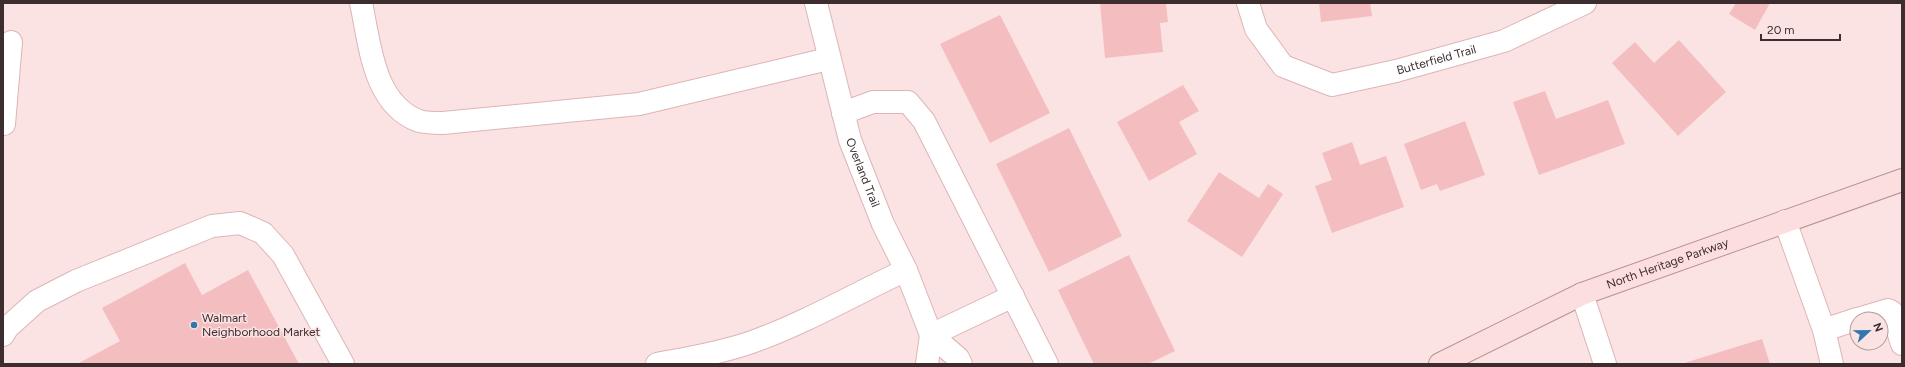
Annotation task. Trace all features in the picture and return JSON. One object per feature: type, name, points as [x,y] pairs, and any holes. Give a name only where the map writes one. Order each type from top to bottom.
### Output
[{"type":"main road","name":"North Heritage Parkway","points":[[1440,364],[1582,294],[1902,180]]},
{"type":"street","points":[[361,3],[376,71],[388,97],[405,114],[420,122],[443,123],[638,104],[828,59]]},
{"type":"street","name":"Overland Trail","points":[[816,3],[828,59],[850,140],[883,224],[906,270],[931,335],[958,358],[961,364]]},
{"type":"street","name":"Butterfield Trail","points":[[1248,3],[1256,29],[1283,66],[1332,85],[1396,71],[1504,41],[1585,3]]},
{"type":"street","points":[[4,124],[11,42]]},
{"type":"street","points":[[843,113],[873,102],[908,102],[924,121],[1047,364]]},
{"type":"street","points":[[1785,221],[1824,330],[1832,364]]},
{"type":"street","points":[[3,335],[8,327],[37,301],[76,281],[212,226],[240,223],[263,233],[283,255],[342,364]]},
{"type":"street","points":[[657,364],[720,352],[751,342],[779,331],[906,270]]},
{"type":"street","points":[[1582,294],[1605,364]]},
{"type":"street","points":[[931,335],[1013,296]]},
{"type":"street","points":[[1885,311],[1888,310],[1892,312],[1902,344]]},
{"type":"street","points":[[1824,330],[1849,322]]},
{"type":"street","name":"Overland Trail","points":[[927,364],[931,335]]},
{"type":"building","points":[[1100,3],[1166,3],[1168,22],[1160,23],[1163,52],[1105,58]]},
{"type":"building","points":[[1319,3],[1370,3],[1372,16],[1321,22]]},
{"type":"building","points":[[1736,3],[1770,3],[1755,30],[1729,14]]},
{"type":"building","points":[[1000,15],[1050,113],[990,143],[940,44]]},
{"type":"building","points":[[1679,40],[1726,92],[1678,136],[1612,63],[1635,42],[1654,63]]},
{"type":"building","points":[[1183,85],[1199,111],[1179,122],[1197,154],[1149,181],[1117,122]]},
{"type":"building","points":[[1545,91],[1556,119],[1608,100],[1625,144],[1539,175],[1513,102]]},
{"type":"building","points":[[1465,121],[1485,175],[1440,191],[1437,184],[1421,190],[1404,144]]},
{"type":"building","points":[[1069,128],[1122,236],[1049,272],[996,164]]},
{"type":"building","points":[[1352,142],[1360,165],[1386,156],[1404,207],[1332,233],[1315,186],[1332,180],[1322,153]]},
{"type":"building","points":[[1219,172],[1259,198],[1268,184],[1283,194],[1242,257],[1187,221]]},
{"type":"building","points":[[1129,255],[1175,351],[1148,364],[1094,364],[1058,290]]},
{"type":"building","name":"Walmart Neighborhood Market","points":[[185,263],[202,295],[248,270],[299,364],[77,364],[120,341],[102,308]]},
{"type":"building","points":[[1762,339],[1770,364],[1681,364]]},
{"type":"place","name":"Walmart Neighborhood Market","points":[[194,325]]}]
